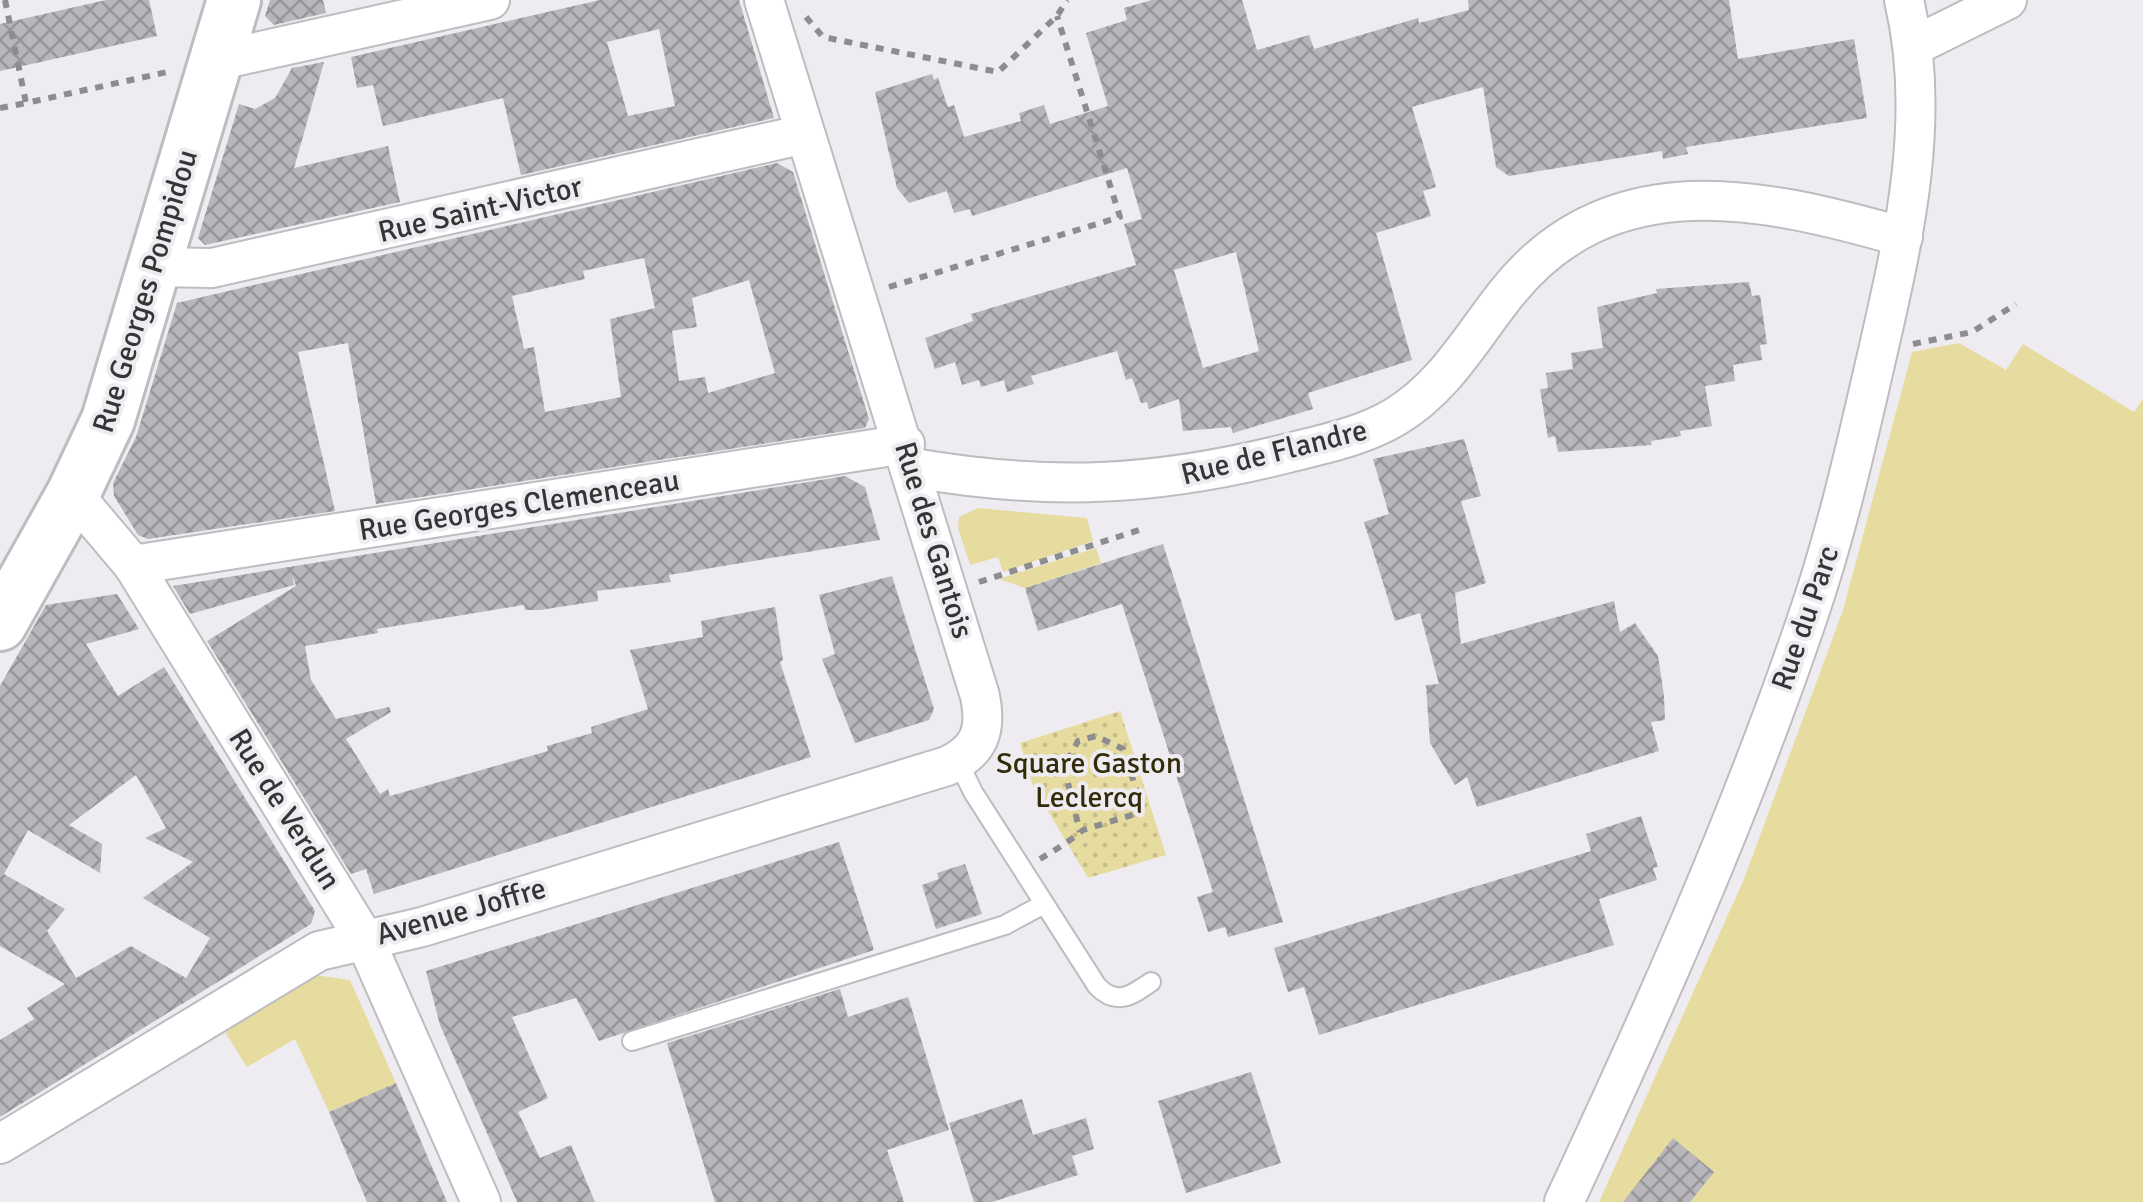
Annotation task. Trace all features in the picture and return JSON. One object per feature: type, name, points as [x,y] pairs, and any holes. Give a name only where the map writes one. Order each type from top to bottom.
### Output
[{"type":"street","name":"Rue Georges Pompidou","points":[[0,624],[73,494],[108,420],[234,0]]},
{"type":"street","points":[[216,62],[490,0]]},
{"type":"street","name":"Rue des Gantois","points":[[764,0],[909,456],[984,721],[980,740],[958,760]]},
{"type":"street","name":"Rue du Parc","points":[[1564,1202],[1666,985],[1806,622],[1848,480],[1904,237],[1912,163],[1914,46],[1904,0]]},
{"type":"street","points":[[1914,46],[2006,0]]},
{"type":"street","name":"Rue Saint-Victor","points":[[154,267],[212,268],[805,134]]},
{"type":"street","name":"Rue de Flandre","points":[[909,456],[1040,483],[1130,484],[1214,470],[1344,438],[1396,416],[1438,383],[1506,294],[1558,241],[1584,225],[1629,208],[1692,200],[1756,204],[1833,217],[1904,237]]},
{"type":"street","name":"Rue Georges Clemenceau","points":[[133,565],[909,456]]},
{"type":"street","name":"Rue de Verdun","points":[[73,494],[133,565],[365,940],[481,1202]]},
{"type":"street","name":"Avenue Joffre","points":[[0,1144],[303,959],[422,926],[958,760]]},
{"type":"lane","points":[[958,760],[1022,870],[1107,996],[1124,998],[1151,982]]},
{"type":"lane","points":[[632,1040],[1005,925],[1044,904]]},
{"type":"path","points":[[5,0],[26,103]]},
{"type":"path","points":[[803,12],[822,37],[998,72],[1057,16],[1067,0]]},
{"type":"path","points":[[859,296],[1120,217],[1057,16]]},
{"type":"path","points":[[0,108],[216,62]]},
{"type":"path","points":[[1878,352],[1972,332],[2016,304]]},
{"type":"path","points":[[949,592],[1139,530]]},
{"type":"path","points":[[1022,870],[1080,832],[1135,814],[1142,807],[1123,748],[1096,736],[1078,741],[1064,766],[1080,832]]},
{"type":"green space","points":[[1959,343],[2006,370],[2023,344],[2134,412],[2143,399],[2143,1202],[1599,1202],[1744,879],[1843,610],[1912,352]]},
{"type":"green space","points":[[978,508],[1087,518],[1093,541],[1003,572],[998,557],[970,565],[958,528],[959,517]]},
{"type":"green space","points":[[1096,548],[1101,563],[1025,588],[999,579]]},
{"type":"green space","name":"Square Gaston Leclercq","points":[[1120,711],[1166,855],[1088,878],[1033,786],[1020,743]]},
{"type":"green space","points":[[315,975],[350,980],[396,1083],[329,1112],[295,1039],[247,1067],[225,1032]]},
{"type":"building","points":[[106,0],[149,0],[157,36],[0,71],[0,24]]},
{"type":"building","points":[[270,0],[323,0],[326,13],[274,25],[265,16]]},
{"type":"building","points":[[600,0],[739,0],[774,118],[521,175],[503,98],[383,126],[373,85],[357,88],[351,57]],"holes":[[[659,29],[675,106],[628,116],[607,42]]]},
{"type":"building","points":[[1152,0],[1242,0],[1257,50],[1309,35],[1314,49],[1418,18],[1419,23],[1469,10],[1468,0],[1729,0],[1738,59],[1854,39],[1867,118],[1686,147],[1688,154],[1663,159],[1662,151],[1509,176],[1496,167],[1483,87],[1412,107],[1436,187],[1423,191],[1431,216],[1376,233],[1412,360],[1308,393],[1313,409],[1233,433],[1231,427],[1183,431],[1179,399],[1149,409],[1147,402],[1141,403],[1132,378],[1126,380],[1117,351],[1031,376],[1034,384],[1007,392],[1004,380],[981,387],[979,380],[962,385],[955,362],[935,369],[925,338],[973,321],[971,314],[1136,265],[1124,224],[1142,219],[1127,168],[972,216],[970,209],[954,213],[947,191],[909,203],[897,188],[875,92],[932,74],[934,80],[938,78],[948,107],[954,105],[964,137],[1021,121],[1019,113],[1044,105],[1050,124],[1108,106],[1086,33],[1127,20],[1124,8]],"holes":[[[1236,252],[1259,351],[1203,368],[1174,270]]]},
{"type":"building","points":[[324,62],[294,168],[388,146],[400,202],[205,245],[198,238],[239,104],[255,109],[275,98],[292,68]]},
{"type":"building","points":[[777,163],[793,172],[869,419],[865,428],[376,504],[348,343],[298,352],[335,511],[148,539],[138,535],[114,496],[113,483],[136,437],[177,303]],"holes":[[[644,258],[655,308],[610,319],[621,397],[545,412],[534,347],[524,349],[512,296],[585,279],[583,271]],[[749,280],[775,373],[708,393],[705,377],[679,381],[672,331],[697,327],[692,298]]]},
{"type":"building","points":[[1749,282],[1752,296],[1760,295],[1767,344],[1760,345],[1762,360],[1733,365],[1735,381],[1705,386],[1712,426],[1680,431],[1681,436],[1651,441],[1652,445],[1558,452],[1555,436],[1548,438],[1540,389],[1548,388],[1546,373],[1573,369],[1571,353],[1603,348],[1597,307],[1657,293],[1656,289]]},
{"type":"building","points":[[1464,439],[1481,496],[1461,501],[1486,583],[1455,593],[1461,644],[1614,601],[1620,632],[1635,623],[1658,656],[1665,720],[1651,722],[1659,751],[1477,807],[1467,777],[1455,785],[1430,743],[1426,685],[1439,684],[1420,613],[1395,621],[1364,522],[1389,514],[1373,459]]},
{"type":"building","points":[[845,476],[865,487],[880,540],[669,575],[671,582],[597,591],[598,601],[540,610],[525,610],[524,605],[377,629],[378,633],[305,646],[311,680],[336,719],[389,707],[391,712],[346,739],[380,794],[388,789],[390,796],[548,751],[547,746],[592,733],[591,727],[648,709],[630,650],[703,637],[701,621],[775,607],[783,660],[780,662],[811,757],[374,894],[366,869],[351,874],[207,641],[296,586],[292,575],[294,585],[190,614],[173,586]]},
{"type":"building","points":[[1163,544],[1283,922],[1228,937],[1225,927],[1208,932],[1197,897],[1213,892],[1122,604],[1038,631],[1025,588]]},
{"type":"building","points":[[892,576],[934,709],[929,720],[855,743],[822,659],[835,654],[819,595]]},
{"type":"building","points":[[117,594],[139,629],[86,644],[118,696],[164,667],[315,911],[311,924],[0,1117],[0,1040],[34,1019],[27,1008],[65,984],[0,946],[0,686],[46,605]],"holes":[[[136,775],[166,828],[145,838],[193,862],[143,898],[210,938],[186,978],[131,946],[76,978],[47,931],[65,909],[4,874],[28,830],[100,873],[102,844],[69,825]]]},
{"type":"building","points":[[1641,816],[1658,867],[1653,868],[1657,880],[1599,899],[1614,945],[1319,1035],[1304,987],[1288,992],[1274,948],[1591,851],[1586,834]]},
{"type":"building","points":[[839,842],[874,950],[599,1041],[576,998],[512,1017],[548,1098],[518,1112],[540,1158],[571,1145],[595,1202],[517,1202],[440,1025],[426,971]]},
{"type":"building","points":[[965,864],[982,914],[936,929],[922,885],[939,879],[937,873]]},
{"type":"building","points":[[840,989],[848,1017],[908,997],[949,1130],[887,1150],[904,1202],[715,1202],[667,1043]]},
{"type":"building","points":[[1251,1072],[1281,1163],[1186,1193],[1158,1101]]},
{"type":"building","points":[[396,1083],[447,1202],[367,1202],[329,1112]]},
{"type":"building","points":[[1022,1099],[1033,1135],[1086,1118],[1094,1149],[1072,1156],[1078,1175],[992,1202],[974,1202],[949,1123]]},
{"type":"building","points":[[1673,1138],[1714,1172],[1690,1202],[1623,1202]]}]
